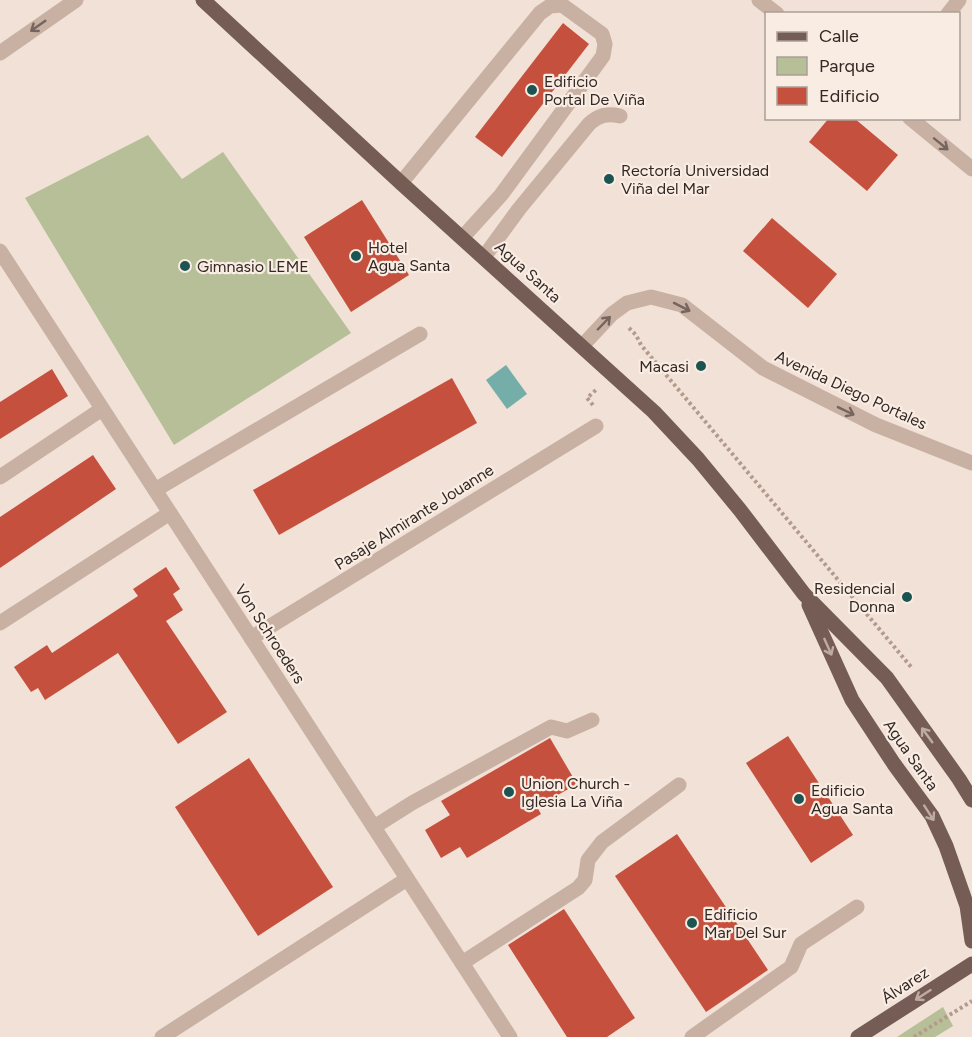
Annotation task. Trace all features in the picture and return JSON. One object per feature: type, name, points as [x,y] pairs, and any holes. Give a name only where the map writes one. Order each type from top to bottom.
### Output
[{"type":"main road","name":"Agua Santa","points":[[203,0],[654,412],[698,459],[804,594],[886,678],[972,800]]},
{"type":"main road","name":"Agua Santa","points":[[804,594],[852,700],[932,816],[946,846],[967,906],[972,941]]},
{"type":"main road","name":"Álvarez","points":[[858,1037],[972,964]]},
{"type":"street","points":[[0,53],[76,0]]},
{"type":"street","points":[[759,0],[774,12]]},
{"type":"street","points":[[950,12],[959,0]]},
{"type":"street","points":[[401,183],[540,13],[550,6],[562,4],[602,34],[605,44],[603,56],[501,195],[462,238]]},
{"type":"street","points":[[484,258],[519,209],[589,124],[601,116],[611,114],[620,116]]},
{"type":"street","points":[[912,120],[972,169]]},
{"type":"street","name":"Von Schroeders","points":[[0,251],[510,1037]]},
{"type":"street","name":"Avenida Diego Portales","points":[[612,314],[627,303],[651,297],[682,305],[763,368],[876,425],[972,463]]},
{"type":"street","points":[[582,345],[612,314]]},
{"type":"street","points":[[155,490],[420,334]]},
{"type":"street","points":[[0,477],[102,409]]},
{"type":"street","name":"Pasaje Almirante Jouanne","points":[[251,638],[596,426]]},
{"type":"street","points":[[0,623],[170,513]]},
{"type":"street","points":[[374,827],[412,802],[551,727],[572,730],[592,720]]},
{"type":"street","points":[[462,963],[578,888],[585,880],[588,860],[594,849],[679,785]]},
{"type":"street","points":[[162,1037],[407,879]]},
{"type":"street","points":[[692,1037],[791,967],[801,944],[857,907]]},
{"type":"path","points":[[612,314],[636,335],[641,345],[913,670]]},
{"type":"path","points":[[594,406],[587,398],[603,385]]},
{"type":"path","points":[[914,1037],[972,1001]]},
{"type":"green space","name":"Gimnasio LEME","points":[[148,135],[182,179],[223,152],[351,333],[174,445],[25,198]]},
{"type":"green space","points":[[943,1007],[953,1026],[935,1037],[897,1037]]},
{"type":"water","points":[[506,365],[527,394],[507,409],[486,380]]},
{"type":"building","name":"Edificio Portal De Viña","points":[[563,23],[589,44],[502,157],[475,137]]},
{"type":"building","points":[[827,120],[856,120],[898,155],[867,191],[809,142]]},
{"type":"building","name":"Hotel Agua Santa","points":[[362,200],[409,275],[351,312],[304,237]]},
{"type":"building","points":[[772,218],[837,274],[808,308],[743,251]]},
{"type":"building","points":[[52,369],[68,396],[0,439],[0,402]]},
{"type":"building","points":[[452,378],[477,423],[279,535],[253,490]]},
{"type":"building","points":[[93,455],[116,489],[0,568],[0,517]]},
{"type":"building","points":[[166,567],[180,589],[173,594],[183,610],[166,621],[227,712],[178,744],[118,653],[45,700],[38,688],[31,692],[14,667],[47,645],[52,653],[138,596],[133,589]]},
{"type":"building","name":"Edificio Agua Santa","points":[[788,736],[853,835],[811,863],[746,763]]},
{"type":"building","name":"Union Church - Iglesia La Viña","points":[[550,738],[577,784],[537,807],[541,814],[467,858],[460,847],[441,858],[425,830],[450,815],[441,801]]},
{"type":"building","points":[[249,758],[333,887],[258,936],[175,807]]},
{"type":"building","name":"Edificio Mar Del Sur","points":[[677,834],[768,970],[706,1012],[615,876]]},
{"type":"building","points":[[564,909],[635,1018],[607,1037],[567,1037],[508,945]]},
{"type":"place","name":"Edificio Portal De Viña","points":[[532,90]]},
{"type":"place","name":"Rectoría Universidad Viña del Mar","points":[[609,179]]},
{"type":"place","name":"Hotel Agua Santa","points":[[356,256]]},
{"type":"place","name":"Gimnasio LEME","points":[[185,266]]},
{"type":"place","name":"Macasi","points":[[701,366]]},
{"type":"place","name":"Residencial Donna","points":[[907,597]]},
{"type":"place","name":"Union Church - Iglesia La Viña","points":[[509,792]]},
{"type":"place","name":"Edificio Agua Santa","points":[[799,799]]},
{"type":"place","name":"Edificio Mar Del Sur","points":[[692,923]]}]
